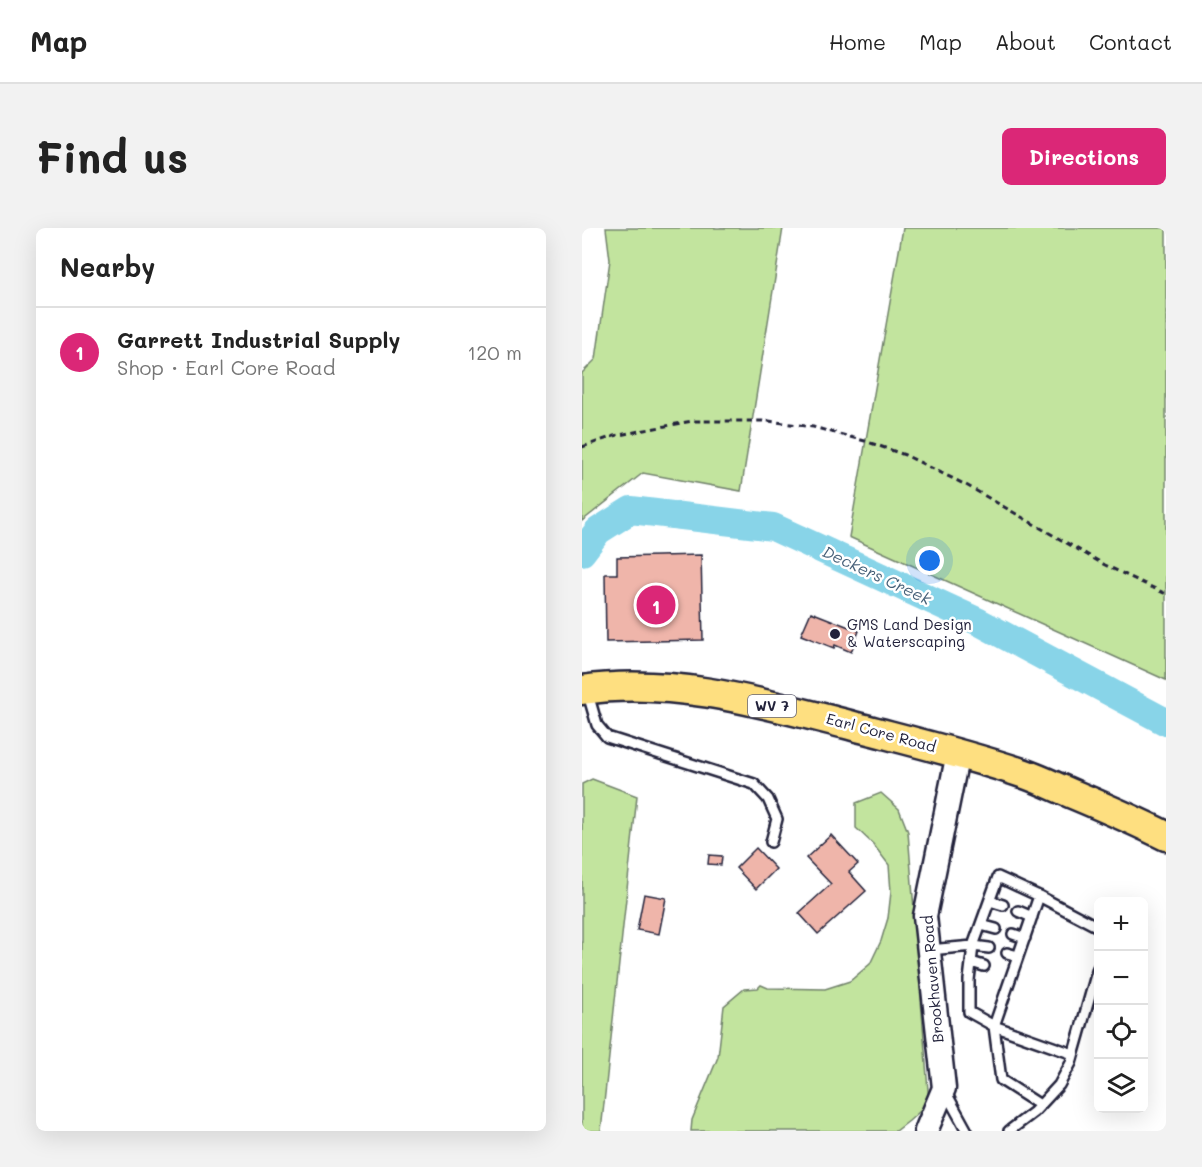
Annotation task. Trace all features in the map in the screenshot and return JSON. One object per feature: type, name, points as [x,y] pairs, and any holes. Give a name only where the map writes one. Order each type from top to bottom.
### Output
[{"type":"main road","name":"Earl Core Road","points":[[584,689],[648,686],[705,692],[800,712],[958,753],[1026,775],[1166,836]]},
{"type":"street","name":"Brookhaven Road","points":[[926,1131],[944,1088],[925,916],[958,753]]},
{"type":"lane","points":[[584,689],[597,725],[607,737],[754,784],[768,799],[777,819],[771,842]]},
{"type":"lane","points":[[1073,1054],[994,1026],[969,1012],[974,982],[971,962],[973,946],[998,877],[1094,925]]},
{"type":"lane","points":[[1039,896],[994,1026],[1001,1080],[1040,1105]]},
{"type":"lane","points":[[990,901],[1003,905]]},
{"type":"lane","points":[[1018,911],[1032,917]]},
{"type":"lane","points":[[981,925],[996,929]]},
{"type":"lane","points":[[1012,934],[1024,938]]},
{"type":"lane","points":[[929,950],[973,946],[989,948]]},
{"type":"lane","points":[[1006,953],[1018,956]]},
{"type":"lane","points":[[971,962],[984,966]]},
{"type":"lane","points":[[1001,972],[1012,976]]},
{"type":"lane","points":[[1009,1131],[1040,1105],[1059,1085],[1071,1063],[1094,982]]},
{"type":"lane","points":[[996,990],[1006,994]]},
{"type":"lane","points":[[944,1088],[967,1131]]},
{"type":"path","points":[[582,447],[614,435],[692,422],[769,421],[813,427],[905,455],[966,485],[1106,565],[1166,594]]},
{"type":"green space","points":[[606,228],[783,228],[741,491],[643,473],[582,521],[582,373],[596,359],[610,260]]},
{"type":"green space","points":[[903,228],[1166,228],[1166,680],[849,537]]},
{"type":"green space","points":[[592,779],[637,796],[601,1131],[582,1131],[582,784]]},
{"type":"green space","points":[[881,793],[899,809],[908,832],[929,1103],[896,1131],[691,1131],[692,1120],[718,1057],[724,1006],[744,989],[758,988],[761,985],[768,988],[825,989],[850,981],[870,964],[881,941],[888,918],[891,892],[889,865],[873,844],[856,828],[856,803]]},
{"type":"building","points":[[701,555],[703,640],[606,642],[605,574],[617,574],[617,557]]},
{"type":"building","points":[[811,612],[859,631],[851,652],[801,635]]},
{"type":"building","points":[[831,835],[858,864],[849,872],[866,891],[818,934],[799,913],[831,884],[806,858]]},
{"type":"building","points":[[756,848],[776,869],[756,889],[736,868]]},
{"type":"building","points":[[709,855],[722,856],[721,865],[708,864]]},
{"type":"building","points":[[644,894],[666,898],[659,934],[637,930]]},
{"type":"waterway","name":"Deckers Creek","points":[[582,552],[598,531],[631,510],[773,527],[979,622],[1166,722]]},
{"type":"place","name":"Garrett Industrial Supply","points":[[656,605]]},
{"type":"place","name":"GMS Land Design & Waterscaping","points":[[835,634]]}]
